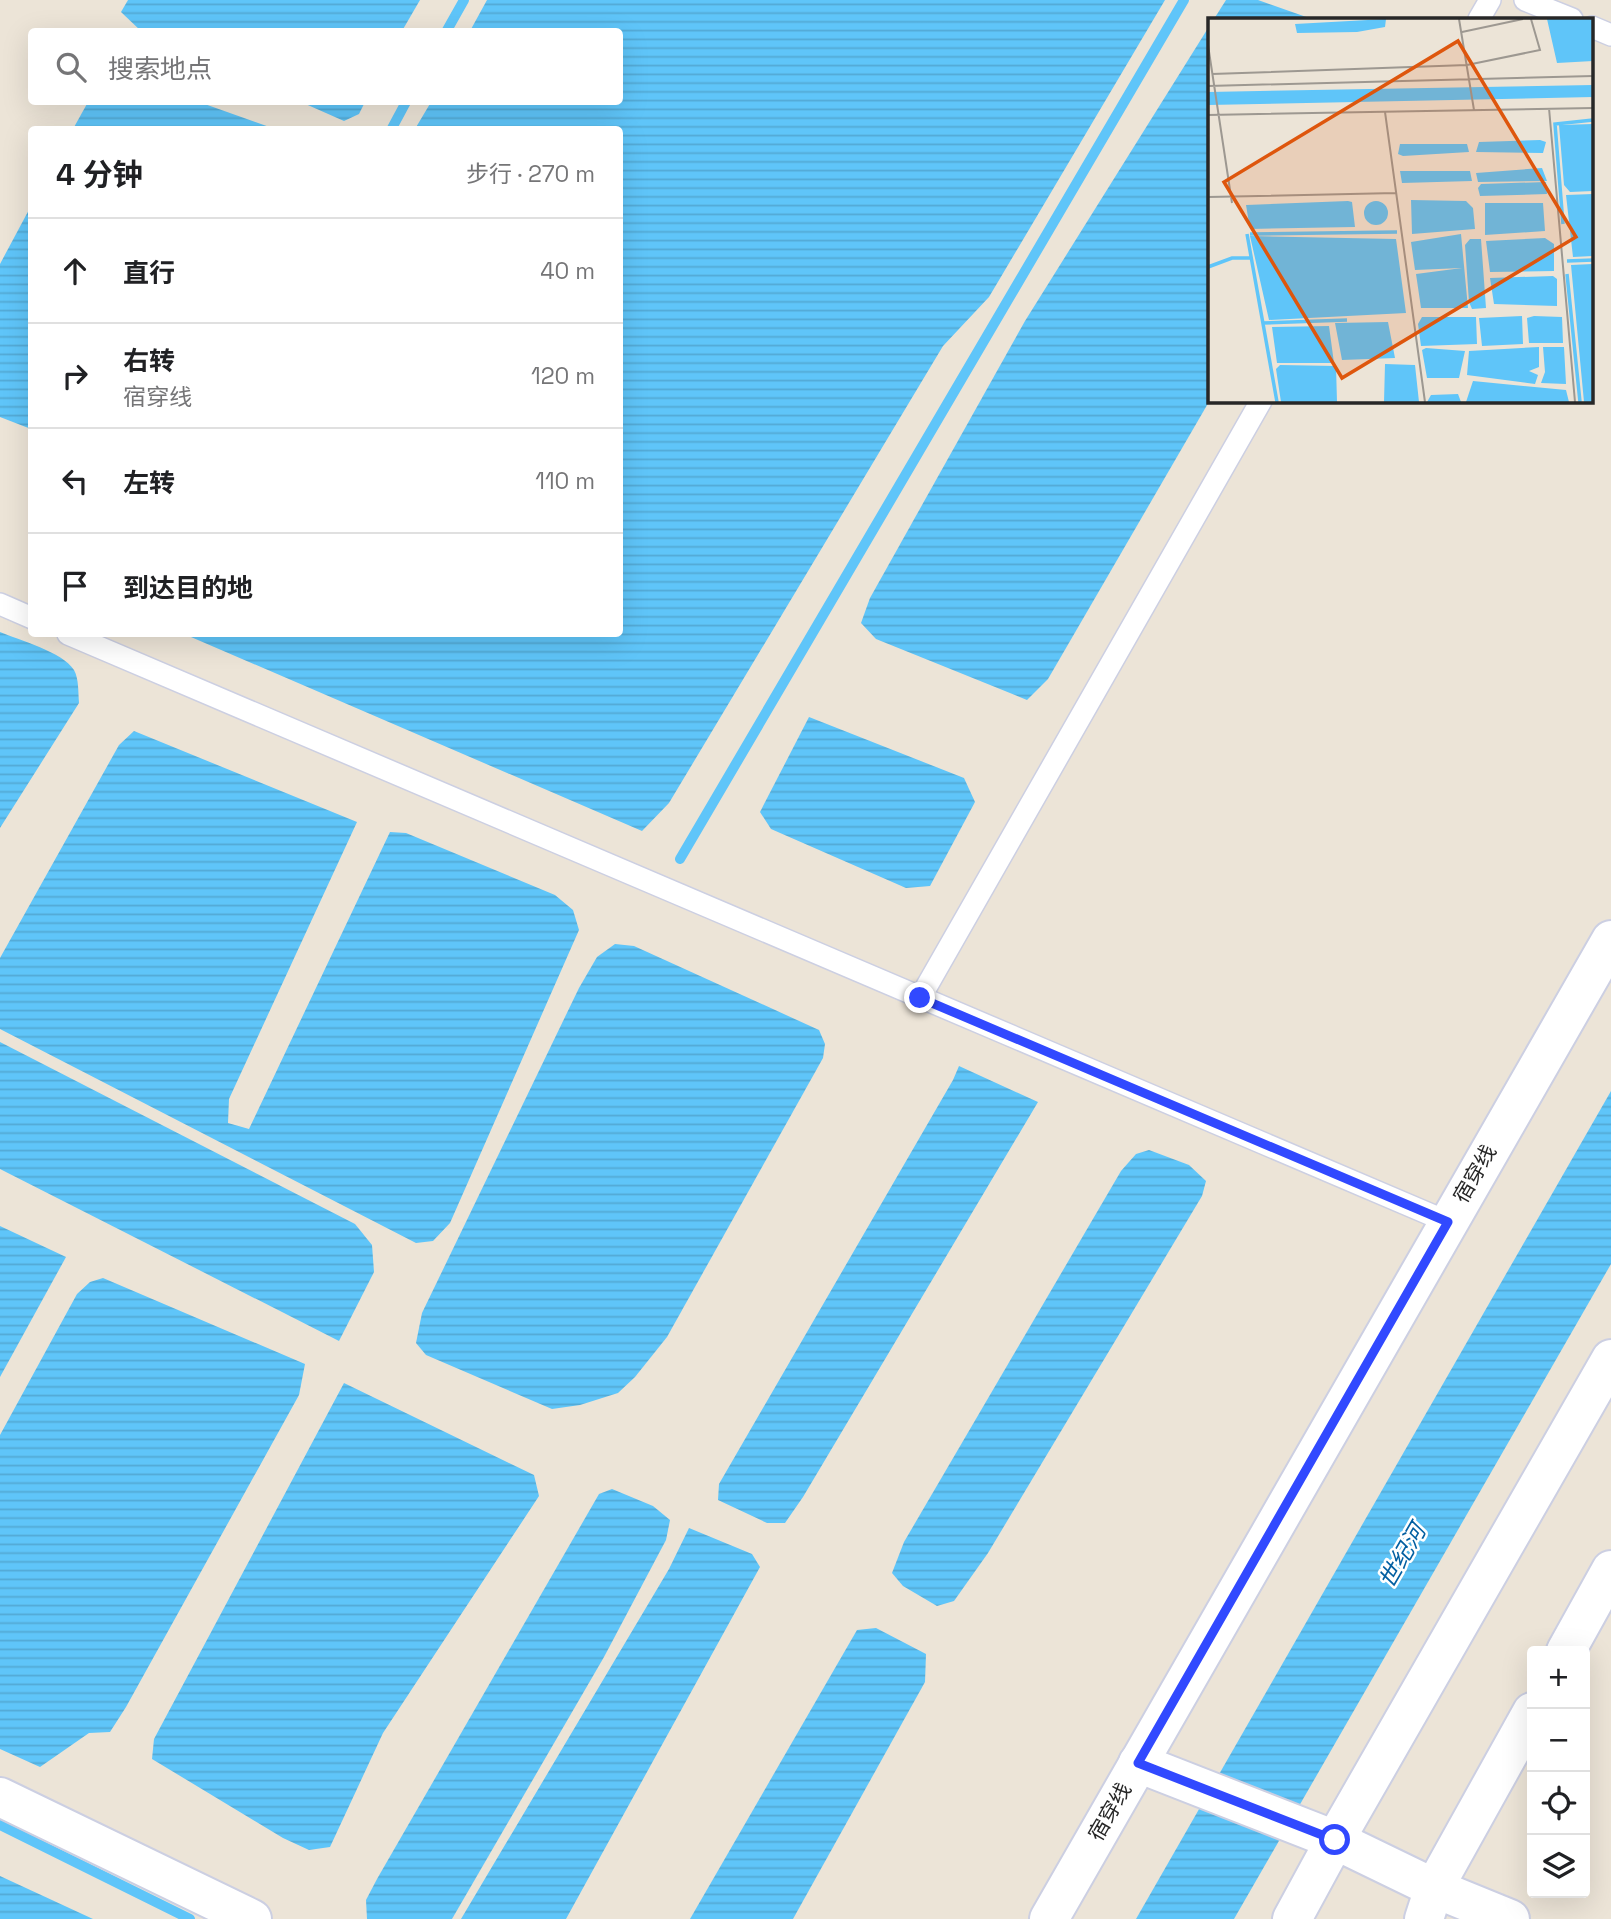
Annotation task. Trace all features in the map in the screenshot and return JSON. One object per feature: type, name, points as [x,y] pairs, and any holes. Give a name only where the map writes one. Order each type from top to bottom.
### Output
[{"type":"street","name":"宿穿线","points":[[1049,1919],[1611,940]]},
{"type":"street","points":[[1292,1919],[1611,1359]]},
{"type":"street","points":[[1569,1646],[1611,1570]]},
{"type":"street","points":[[1429,1904],[1527,1721]]},
{"type":"street","points":[[1138,1763],[1335,1840],[1429,1904],[1510,1919]]},
{"type":"street","points":[[0,1797],[253,1919]]},
{"type":"lane","points":[[1480,18],[1490,0]]},
{"type":"lane","points":[[1525,0],[1570,18]]},
{"type":"lane","points":[[1594,28],[1611,35]]},
{"type":"lane","points":[[920,998],[1260,402]]},
{"type":"lane","points":[[0,604],[28,616]]},
{"type":"lane","points":[[75,637],[1448,1222]]},
{"type":"water","points":[[128,0],[420,0],[404,28],[138,28],[121,12]]},
{"type":"water","points":[[487,0],[1165,0],[989,297],[943,346],[669,803],[642,831],[191,637],[623,637],[623,126],[417,126],[429,105],[623,105],[623,28],[472,28]]},
{"type":"water","points":[[1226,0],[1258,0],[1309,18],[1215,18]]},
{"type":"water","points":[[1208,28],[1209,402],[1048,679],[1027,700],[876,639],[861,623],[870,598],[1025,321]]},
{"type":"water","points":[[86,105],[207,105],[267,126],[75,126]]},
{"type":"water","points":[[308,105],[364,105],[359,114],[344,121]]},
{"type":"water","points":[[28,212],[28,428],[0,417],[0,264]]},
{"type":"water","points":[[0,632],[51,652],[68,664],[77,677],[79,703],[0,828]]},
{"type":"water","points":[[809,717],[964,778],[975,802],[930,886],[906,888],[771,829],[760,812]]},
{"type":"water","points":[[134,731],[357,822],[229,1099],[228,1123],[249,1129],[390,832],[406,833],[555,895],[573,910],[579,930],[450,1223],[433,1241],[416,1243],[0,1029],[0,958],[119,745]]},
{"type":"water","points":[[615,944],[634,946],[819,1030],[825,1044],[823,1058],[667,1337],[635,1377],[618,1393],[580,1405],[552,1409],[426,1355],[416,1343],[422,1313],[579,988],[597,957]]},
{"type":"water","points":[[0,1042],[355,1224],[372,1245],[374,1272],[339,1341],[0,1169]]},
{"type":"water","points":[[959,1066],[1038,1102],[785,1523],[767,1523],[718,1500],[719,1484]]},
{"type":"water","name":"世纪河","points":[[1611,1091],[1611,1264],[1234,1919],[1136,1919]]},
{"type":"water","points":[[1149,1150],[1189,1165],[1206,1181],[1202,1196],[988,1553],[954,1601],[937,1606],[903,1586],[892,1573],[904,1542],[1121,1171],[1136,1154]]},
{"type":"water","points":[[0,1226],[66,1257],[0,1377]]},
{"type":"water","points":[[103,1278],[305,1364],[299,1395],[110,1732],[89,1733],[40,1767],[0,1749],[0,1435],[77,1294],[90,1282]]},
{"type":"water","points":[[344,1383],[534,1475],[539,1496],[383,1733],[330,1847],[309,1850],[283,1838],[152,1759],[154,1739]]},
{"type":"water","points":[[612,1489],[653,1506],[670,1520],[666,1540],[604,1657],[452,1919],[367,1919],[366,1900],[377,1879],[599,1494]]},
{"type":"water","points":[[689,1528],[752,1554],[760,1567],[566,1919],[461,1919],[669,1569]]},
{"type":"water","points":[[876,1628],[926,1654],[925,1682],[793,1919],[690,1919],[857,1630]]},
{"type":"water","points":[[0,1876],[93,1919],[0,1919]]},
{"type":"waterway","points":[[448,28],[464,0]]},
{"type":"waterway","points":[[680,859],[1184,0]]},
{"type":"waterway","points":[[393,126],[404,105]]},
{"type":"waterway","points":[[0,1825],[190,1919]]},
{"type":"route","points":[[920,998],[1448,1222],[1138,1763],[1335,1840]]}]
